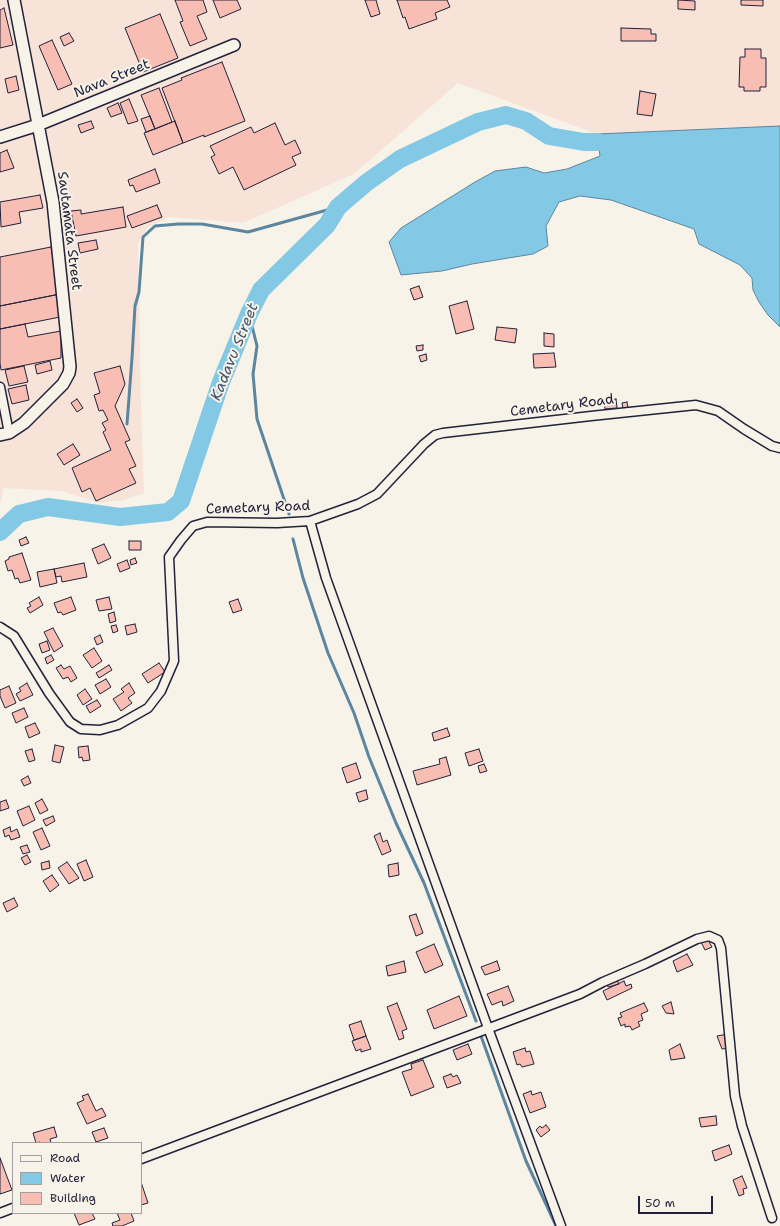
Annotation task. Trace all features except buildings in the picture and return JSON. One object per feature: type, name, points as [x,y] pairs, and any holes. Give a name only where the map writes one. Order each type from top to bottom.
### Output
[{"type":"street","name":"Sautamata Street","points":[[4,434],[24,424],[63,384],[69,373],[70,367],[53,202],[14,0]]},
{"type":"street","name":"Nava Street","points":[[0,137],[38,126],[234,45]]},
{"type":"street","points":[[0,387],[4,434]]},
{"type":"street","name":"Cemetary Road","points":[[0,628],[14,636],[48,693],[70,722],[81,729],[100,730],[118,725],[148,708],[161,691],[174,662],[169,557],[193,526],[207,522],[277,523],[310,521],[358,504],[377,494],[424,444],[435,435],[443,433],[696,405],[718,411],[766,443],[780,448]]},
{"type":"street","points":[[310,521],[326,578],[561,1226]]},
{"type":"street","points":[[142,1159],[580,994],[697,939],[709,936],[715,938],[719,942],[722,952],[735,1096],[742,1126],[772,1218]]},
{"type":"street","points":[[0,1213],[12,1208]]},
{"type":"shaded area","points":[[0,0],[780,0],[780,126],[597,134],[458,83],[354,174],[243,223],[169,217],[147,228],[138,244],[144,493],[123,500],[99,503],[61,491],[4,488],[0,504]]},
{"type":"water","points":[[780,126],[780,327],[768,315],[759,302],[753,290],[752,278],[740,265],[699,244],[694,229],[611,200],[580,196],[559,202],[546,226],[548,246],[533,254],[472,264],[442,271],[401,275],[389,242],[401,228],[495,171],[526,167],[544,173],[567,169],[600,156],[597,134]]},
{"type":"waterway","name":"Kadavu Street","points":[[0,532],[19,514],[48,507],[120,517],[168,512],[181,501],[221,382],[249,314],[261,290],[327,225],[338,207],[366,183],[400,159],[478,122],[506,115],[526,121],[549,136],[584,142],[598,142]]},
{"type":"waterway","points":[[127,424],[135,306],[139,292],[143,237],[155,226],[178,224],[202,224],[248,232],[338,207]]},
{"type":"waterway","points":[[249,314],[257,346],[253,374],[257,419],[289,514]]},
{"type":"waterway","points":[[293,539],[303,578],[328,653],[354,713],[369,757],[396,823],[424,883],[476,1021]]},
{"type":"waterway","points":[[481,1036],[526,1161],[556,1226]]}]
